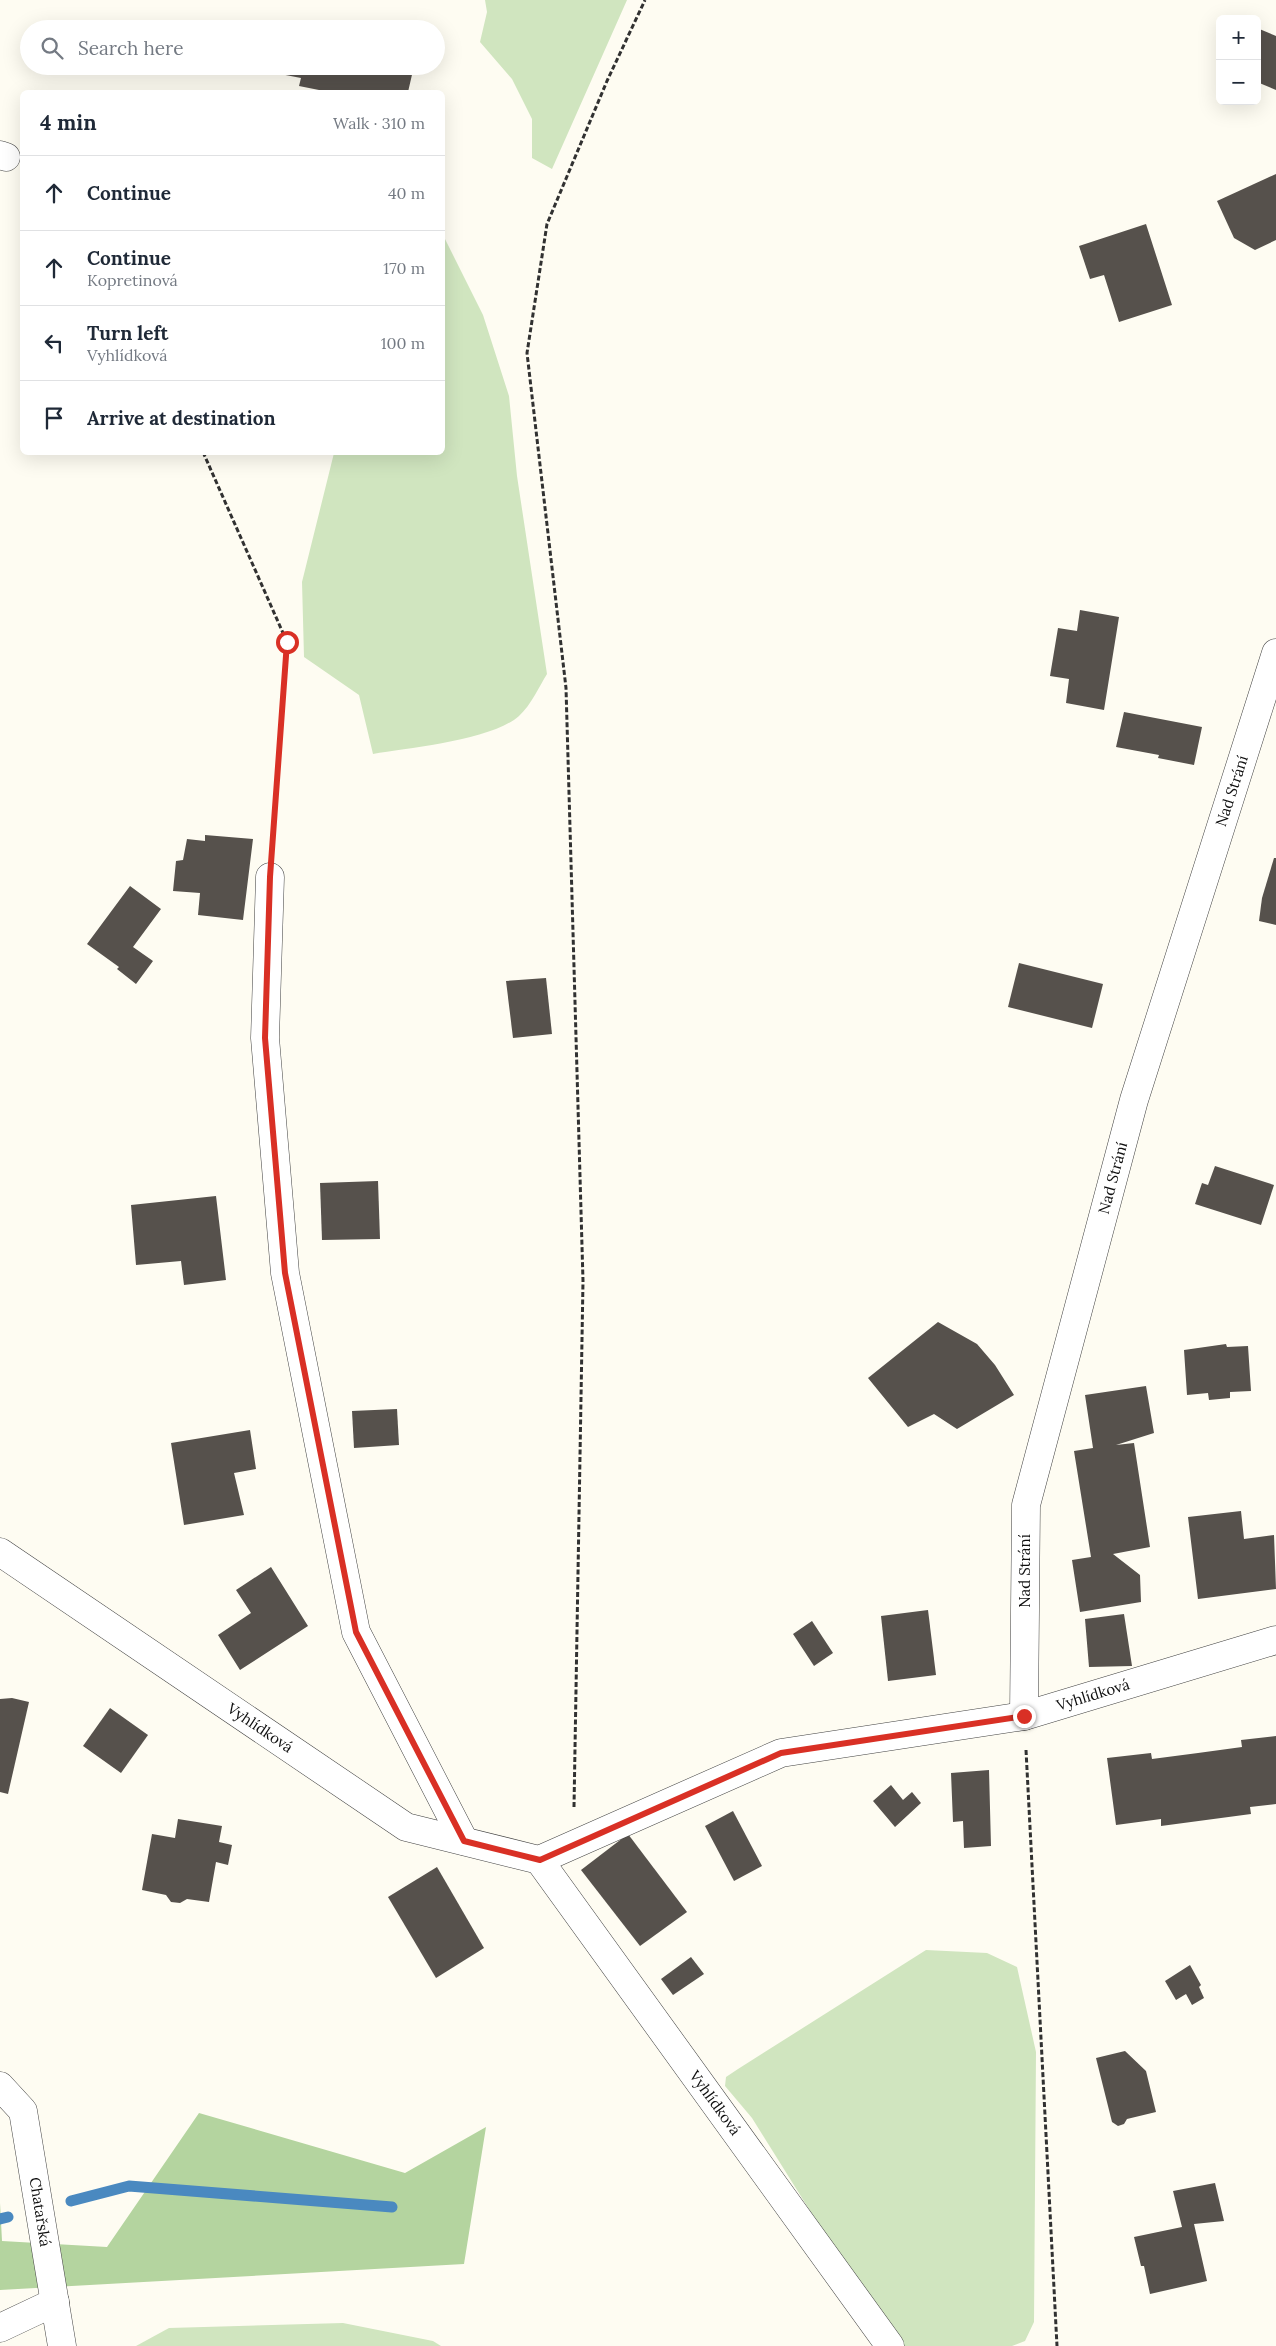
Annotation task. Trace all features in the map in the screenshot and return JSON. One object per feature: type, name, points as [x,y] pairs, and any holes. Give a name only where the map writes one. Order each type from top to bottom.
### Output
[{"type":"street","name":"Nad Strání","points":[[1024,1716],[1026,1505],[1134,1100],[1276,653]]},
{"type":"street","points":[[270,877],[265,1038],[285,1273],[356,1632],[464,1841]]},
{"type":"street","name":"Vyhlídková","points":[[0,1552],[406,1827],[540,1860],[781,1753],[1024,1716],[1276,1640]]},
{"type":"street","name":"Vyhlídková","points":[[540,1860],[890,2346]]},
{"type":"street","name":"Chatařská","points":[[0,2086],[23,2111],[62,2346]]},
{"type":"street","points":[[0,2328],[55,2302]]},
{"type":"path","points":[[574,1845],[583,1281],[566,698],[527,353],[547,224],[607,81],[646,0]]},
{"type":"path","points":[[204,455],[287,642],[270,877]]},
{"type":"path","points":[[1024,1716],[1056,2346]]},
{"type":"green space","points":[[485,0],[627,0],[552,169],[532,158],[532,119],[512,79],[480,42],[487,12]]},
{"type":"green space","points":[[445,239],[483,315],[509,396],[517,476],[547,674],[527,707],[519,716],[506,724],[490,731],[450,742],[373,754],[359,695],[304,657],[302,582],[334,455],[445,455]]},
{"type":"green space","points":[[926,1950],[987,1953],[1017,1967],[1036,2052],[1034,2322],[1025,2341],[1012,2346],[902,2346],[867,2302],[752,2118],[725,2086],[726,2077]]},
{"type":"green space","points":[[199,2113],[405,2173],[486,2127],[464,2264],[0,2290],[0,2203],[2,2241],[107,2247]]},
{"type":"green space","points":[[343,2323],[433,2341],[441,2346],[136,2346],[169,2328]]},
{"type":"building","points":[[1261,30],[1276,36],[1276,90],[1261,84]]},
{"type":"building","points":[[286,75],[412,75],[408,90],[319,90],[299,86],[301,78]]},
{"type":"building","points":[[1276,174],[1276,240],[1255,250],[1234,238],[1217,201]]},
{"type":"building","points":[[1146,224],[1172,305],[1119,322],[1104,275],[1090,279],[1079,246]]},
{"type":"building","points":[[1080,610],[1119,617],[1104,710],[1066,703],[1069,679],[1050,676],[1058,628],[1077,631]]},
{"type":"building","points":[[1124,712],[1202,727],[1194,765],[1158,758],[1159,755],[1116,747]]},
{"type":"building","points":[[205,835],[253,839],[243,920],[198,915],[200,893],[173,891],[176,861],[183,860],[187,839],[205,841]]},
{"type":"building","points":[[1274,858],[1276,858],[1276,925],[1259,921],[1262,898]]},
{"type":"building","points":[[130,886],[161,909],[133,947],[153,961],[136,984],[117,969],[119,967],[87,944]]},
{"type":"building","points":[[1019,963],[1103,984],[1092,1028],[1008,1007]]},
{"type":"building","points":[[546,978],[552,1034],[513,1038],[506,981]]},
{"type":"building","points":[[1215,1166],[1274,1185],[1261,1225],[1195,1204],[1202,1183],[1208,1185]]},
{"type":"building","points":[[378,1181],[380,1239],[322,1240],[320,1183]]},
{"type":"building","points":[[216,1196],[226,1280],[184,1285],[181,1261],[136,1265],[131,1205]]},
{"type":"building","points":[[938,1322],[977,1344],[995,1365],[1014,1395],[957,1429],[934,1414],[908,1427],[868,1378]]},
{"type":"building","points":[[1226,1344],[1227,1347],[1248,1346],[1251,1391],[1230,1392],[1230,1398],[1209,1400],[1208,1393],[1187,1395],[1184,1350]]},
{"type":"building","points":[[1146,1386],[1154,1433],[1116,1445],[1134,1443],[1150,1547],[1113,1554],[1140,1575],[1141,1602],[1080,1612],[1072,1560],[1091,1557],[1074,1451],[1093,1448],[1085,1395]]},
{"type":"building","points":[[397,1409],[399,1445],[354,1448],[352,1411]]},
{"type":"building","points":[[250,1430],[256,1469],[234,1473],[244,1515],[184,1525],[171,1443]]},
{"type":"building","points":[[1241,1511],[1244,1539],[1274,1535],[1276,1589],[1198,1599],[1188,1517]]},
{"type":"building","points":[[271,1567],[308,1626],[240,1670],[218,1635],[251,1613],[236,1590]]},
{"type":"building","points":[[928,1610],[936,1675],[888,1681],[881,1616]]},
{"type":"building","points":[[1124,1614],[1132,1666],[1089,1667],[1085,1619]]},
{"type":"building","points":[[812,1621],[833,1653],[814,1666],[793,1634]]},
{"type":"building","points":[[12,1698],[29,1702],[8,1794],[0,1792],[0,1699]]},
{"type":"building","points":[[110,1708],[148,1735],[121,1773],[83,1746]]},
{"type":"building","points":[[1276,1736],[1276,1804],[1250,1807],[1251,1814],[1161,1826],[1161,1819],[1116,1825],[1107,1758],[1151,1753],[1152,1759],[1242,1747],[1241,1740]]},
{"type":"building","points":[[989,1770],[991,1846],[964,1848],[963,1821],[953,1822],[951,1773]]},
{"type":"building","points":[[891,1785],[903,1800],[912,1792],[921,1803],[895,1827],[873,1801]]},
{"type":"building","points":[[733,1811],[762,1866],[734,1881],[705,1826]]},
{"type":"building","points":[[178,1819],[222,1826],[219,1842],[232,1845],[228,1865],[216,1862],[209,1902],[187,1899],[180,1903],[171,1902],[166,1895],[142,1890],[152,1834],[175,1838]]},
{"type":"building","points":[[628,1834],[687,1912],[640,1946],[581,1870]]},
{"type":"building","points":[[437,1867],[484,1948],[436,1978],[388,1897]]},
{"type":"building","points":[[691,1957],[704,1974],[673,1995],[661,1979]]},
{"type":"building","points":[[1190,1965],[1201,1985],[1199,1987],[1204,1998],[1192,2005],[1186,1994],[1176,2000],[1165,1981]]},
{"type":"building","points":[[1125,2051],[1146,2071],[1156,2112],[1127,2119],[1124,2124],[1118,2126],[1112,2122],[1096,2058]]},
{"type":"building","points":[[1215,2183],[1224,2221],[1194,2224],[1207,2281],[1150,2294],[1144,2266],[1141,2266],[1134,2237],[1182,2227],[1173,2191]]},
{"type":"waterway","points":[[71,2201],[129,2186],[392,2207]]},
{"type":"waterway","points":[[0,2219],[8,2217]]},
{"type":"route","points":[[287,642],[270,877],[265,1038],[285,1273],[356,1632],[464,1841],[540,1860],[781,1753],[1024,1716]]}]
